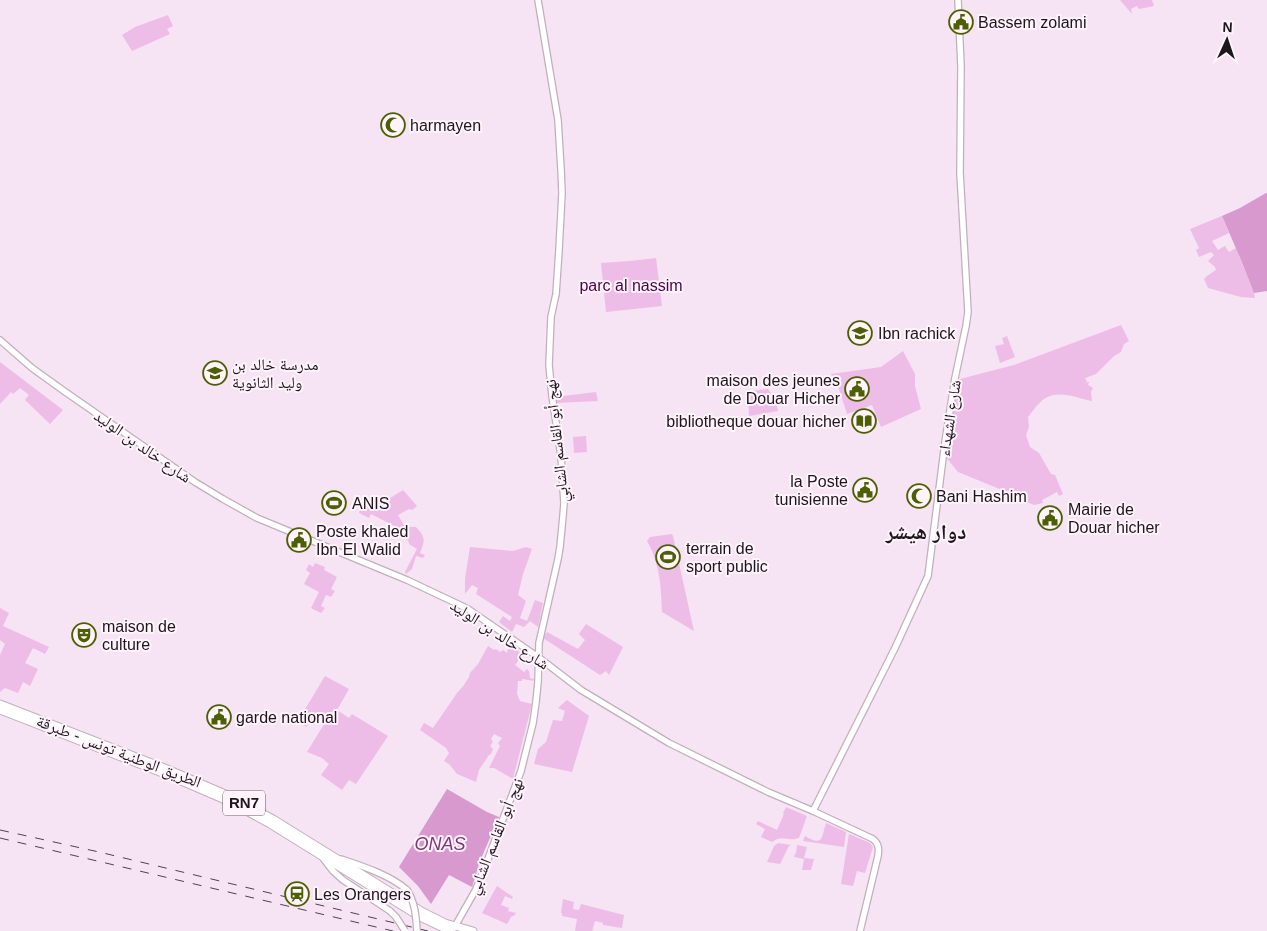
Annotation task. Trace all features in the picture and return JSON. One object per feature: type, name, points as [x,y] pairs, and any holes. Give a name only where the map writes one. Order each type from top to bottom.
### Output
[{"type":"main road","name":"الطريق الوطنية تونس - طبرقة","points":[[0,704],[207,785],[254,808],[326,856]]},
{"type":"main road","name":"الطريق الوطنية تونس - طبرقة","points":[[0,710],[213,794],[252,813],[452,930],[473,931]]},
{"type":"street","name":"نهج أبو القاسم الشابي","points":[[452,930],[478,883],[521,772],[536,702],[540,636],[560,546],[564,502],[561,456],[549,364],[551,317],[556,294],[559,250],[562,193],[561,168],[558,120],[538,0]]},
{"type":"street","name":"شارع الشهداء","points":[[813,811],[895,648],[926,582],[929,570],[944,442],[968,312],[960,175],[961,66],[958,0]]},
{"type":"street","name":"شارع خالد بن الوليد","points":[[0,340],[64,391],[222,499],[257,518],[442,596],[468,610],[538,657],[582,690],[669,743],[768,792],[873,839],[878,844],[878,856],[860,931]]},
{"type":"street","points":[[326,856],[370,869],[397,882],[406,890],[414,905],[417,931]]},
{"type":"street","points":[[326,856],[333,871],[343,880],[390,911],[405,931]]},
{"type":"green space","points":[[1120,0],[1152,0],[1154,6],[1139,9],[1137,6],[1131,9],[1132,14]]},
{"type":"green space","points":[[168,15],[173,26],[167,29],[170,34],[132,51],[122,35],[135,27]]},
{"type":"green space","points":[[1222,216],[1229,233],[1212,241],[1218,250],[1225,246],[1229,252],[1236,248],[1255,298],[1241,297],[1208,288],[1204,279],[1216,270],[1208,261],[1214,255],[1211,252],[1199,257],[1196,250],[1199,248],[1190,229]]},
{"type":"green space","name":"parc al nassim","points":[[656,258],[662,306],[606,312],[601,263]]},
{"type":"green space","points":[[1121,325],[1129,341],[1124,344],[1121,352],[1114,356],[1096,374],[1085,378],[1089,382],[1088,385],[1093,388],[1091,392],[1092,401],[1061,394],[1049,396],[1040,402],[1028,417],[1029,427],[1026,435],[1030,447],[1039,453],[1051,474],[1055,475],[1063,494],[1059,496],[1057,492],[1042,500],[1043,503],[1034,505],[958,472],[945,456],[956,380],[1014,365]]},
{"type":"green space","points":[[1007,336],[1015,357],[1000,363],[995,346],[1004,344],[1002,338]]},
{"type":"green space","name":"maison des jeunes de Douar Hicher","points":[[903,351],[915,374],[915,386],[921,409],[881,427],[872,405],[847,414],[839,389],[831,374],[881,367]]},
{"type":"green space","points":[[0,362],[63,410],[50,424],[25,400],[29,395],[20,388],[13,394],[11,392],[0,404]]},
{"type":"green space","points":[[768,389],[775,399],[778,411],[749,416],[748,391]]},
{"type":"green space","points":[[596,392],[598,401],[556,403],[555,397]]},
{"type":"green space","points":[[586,436],[587,452],[574,453],[573,437]]},
{"type":"green space","points":[[403,490],[417,506],[398,515],[405,527],[416,527],[422,534],[424,542],[420,553],[425,555],[423,558],[416,556],[412,569],[406,574],[405,572],[417,549],[404,538],[406,532],[371,514],[369,518],[359,513],[363,500],[384,502]]},
{"type":"green space","name":"terrain de sport public","points":[[672,534],[694,631],[662,612],[657,567],[647,541],[650,537]]},
{"type":"green space","points":[[470,547],[513,551],[526,547],[532,549],[518,595],[526,601],[520,618],[527,621],[535,600],[543,603],[538,627],[530,621],[524,627],[516,624],[512,632],[499,622],[503,616],[510,621],[512,617],[476,594],[478,588],[472,585],[465,594],[465,579]]},
{"type":"green space","points":[[315,563],[325,567],[324,570],[337,577],[331,589],[335,591],[331,597],[326,595],[321,606],[325,608],[321,613],[311,608],[319,592],[304,584],[310,573],[306,570],[309,564],[313,567]]},
{"type":"green space","points":[[0,608],[9,613],[3,626],[49,647],[45,654],[33,648],[25,663],[38,669],[30,686],[23,682],[18,693],[5,688],[0,692],[0,655],[5,644],[0,640]]},
{"type":"green space","points":[[586,624],[623,647],[609,675],[606,671],[600,675],[543,638],[547,632],[578,649],[585,640],[579,634]]},
{"type":"green space","points":[[510,645],[523,655],[515,665],[524,672],[527,669],[530,678],[535,681],[522,679],[522,681],[518,681],[517,694],[520,701],[532,704],[513,779],[494,768],[489,768],[500,746],[498,743],[502,738],[494,734],[491,739],[493,742],[490,746],[493,749],[479,770],[476,782],[457,774],[444,761],[449,753],[446,748],[420,730],[424,723],[433,728],[464,685],[488,646],[500,652],[503,650],[506,654]]},
{"type":"green space","points":[[325,676],[349,689],[337,710],[349,718],[352,714],[388,736],[356,784],[349,780],[342,790],[321,775],[329,764],[322,758],[307,752],[326,721],[315,715],[306,727],[298,721]]},
{"type":"green space","points":[[567,700],[589,716],[572,772],[534,764],[538,749],[546,742],[553,720],[562,721],[565,711],[558,708]]},
{"type":"green space","points":[[786,807],[807,816],[799,838],[782,838],[772,842],[761,837],[765,829],[756,824],[758,821],[777,830]]},
{"type":"green space","points":[[826,823],[846,832],[844,847],[803,841],[805,836],[815,841],[820,840]]},
{"type":"green space","points":[[849,834],[870,843],[873,847],[865,873],[857,871],[853,886],[841,884]]},
{"type":"green space","points":[[778,843],[791,845],[780,864],[767,862],[774,846]]},
{"type":"green space","points":[[797,845],[807,847],[804,858],[814,859],[811,870],[802,870],[804,859],[794,857]]},
{"type":"green space","points":[[497,886],[513,897],[512,899],[505,896],[501,905],[509,908],[508,911],[516,913],[507,924],[482,913]]},
{"type":"green space","points":[[563,899],[574,902],[573,909],[579,910],[581,904],[624,915],[622,928],[603,925],[603,923],[595,921],[592,931],[575,931],[577,919],[562,916]]},
{"type":"water","points":[[1266,193],[1267,291],[1254,293],[1222,216]]},
{"type":"water","name":"ONAS","points":[[447,789],[499,817],[480,861],[472,887],[449,875],[431,904],[418,886],[399,867]]},
{"type":"railway","points":[[0,830],[428,931]]},
{"type":"railway","points":[[0,838],[393,931]]},
{"type":"place","name":"Bassem zolami","points":[[961,22]]},
{"type":"place","name":"harmayen","points":[[393,125]]},
{"type":"place","name":"Ibn rachick","points":[[860,333]]},
{"type":"place","name":"مدرسة خالد بن وليد الثانوية","points":[[215,373]]},
{"type":"place","name":"maison des jeunes de Douar Hicher","points":[[857,389]]},
{"type":"place","name":"bibliotheque douar hicher","points":[[864,421]]},
{"type":"place","name":"la Poste tunisienne","points":[[865,490]]},
{"type":"place","name":"Bani Hashim","points":[[919,496]]},
{"type":"place","name":"ANIS","points":[[334,503]]},
{"type":"place","name":"Mairie de Douar hicher","points":[[1050,518]]},
{"type":"place","name":"Poste khaled Ibn El Walid","points":[[299,540]]},
{"type":"place","name":"terrain de sport public","points":[[668,557]]},
{"type":"place","name":"maison de culture","points":[[84,635]]},
{"type":"place","name":"garde national","points":[[219,717]]},
{"type":"place","name":"Les Orangers","points":[[297,894]]},
{"type":"district","name":"دوار هيشر","points":[[926,532]]}]
